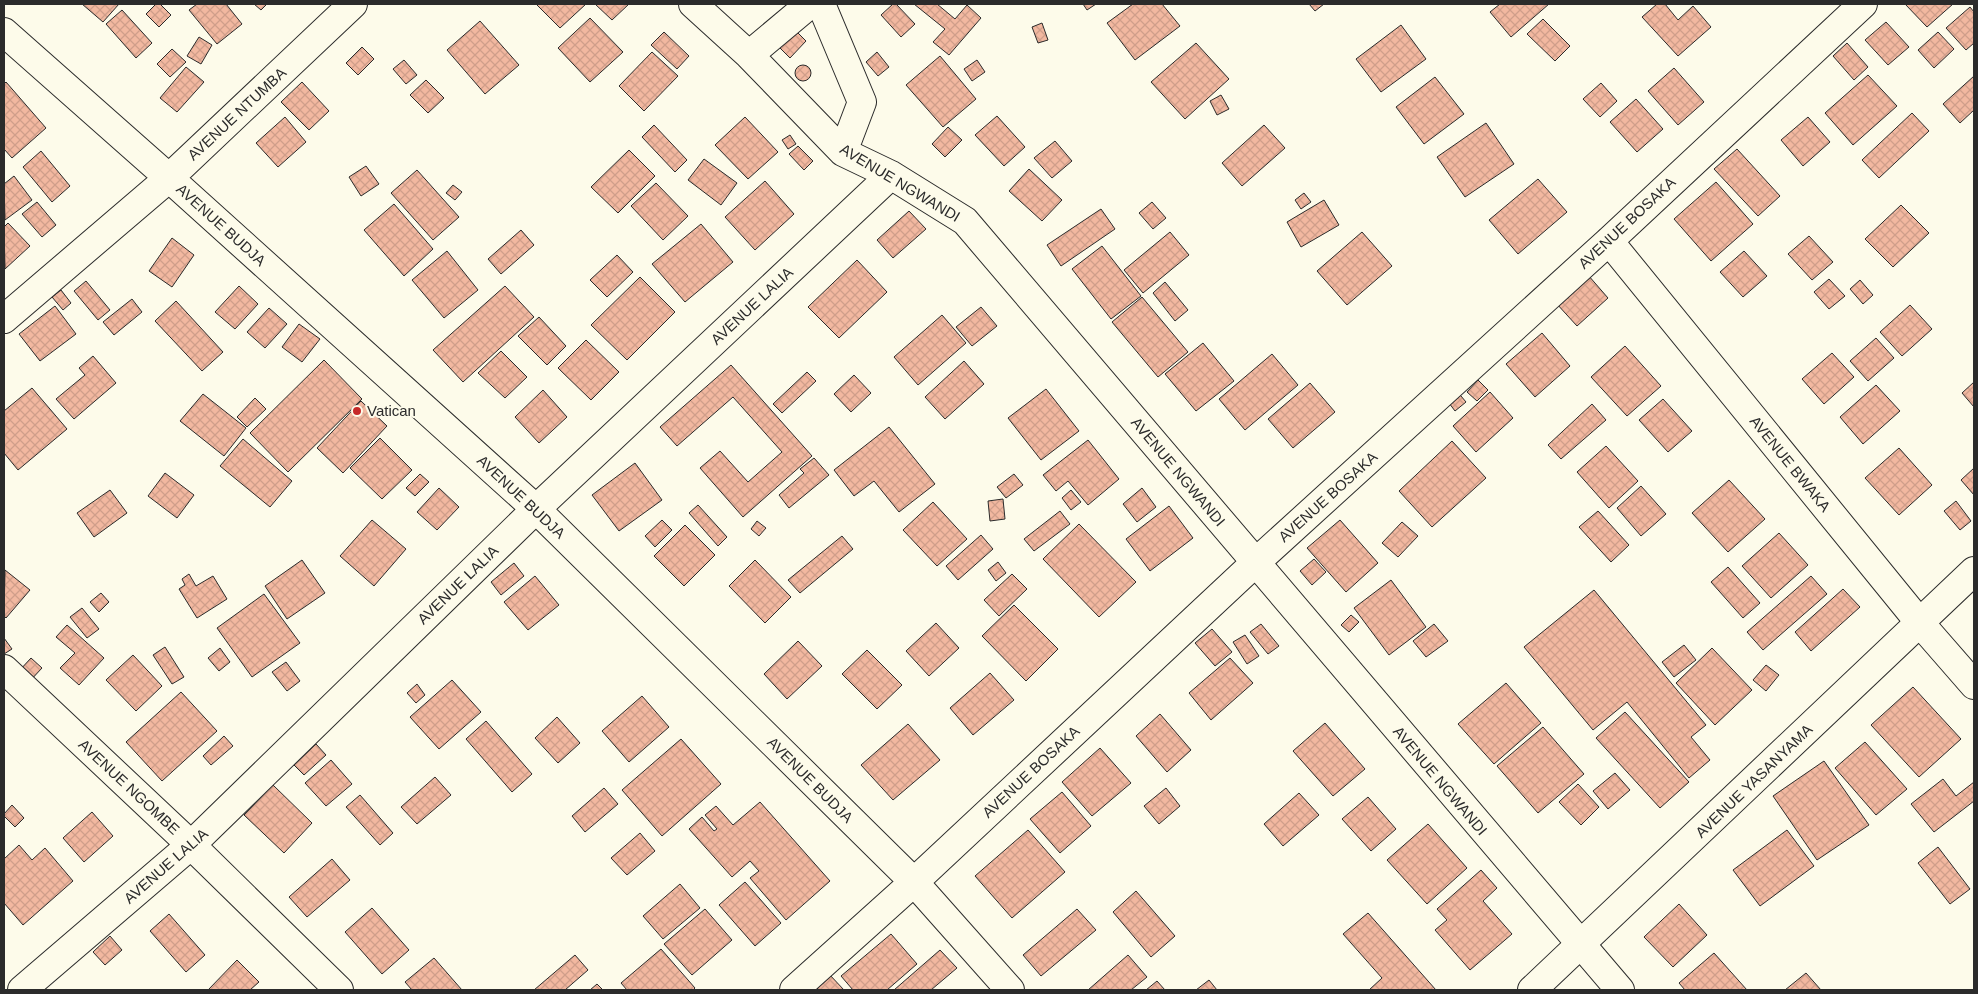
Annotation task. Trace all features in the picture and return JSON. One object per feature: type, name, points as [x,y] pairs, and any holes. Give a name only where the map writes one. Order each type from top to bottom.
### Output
[{"type":"street","name":"AVENUE NTUMBA","points":[[4,319],[169,178],[353,4]]},
{"type":"street","name":"AVENUE NGWANDI","points":[[693,4],[749,55],[843,152],[890,175],[965,221],[1620,990]]},
{"type":"street","points":[[749,55],[810,4]]},
{"type":"street","points":[[821,4],[862,102],[843,152]]},
{"type":"street","name":"AVENUE BOSAKA","points":[[794,990],[914,882],[1255,563],[1609,240],[1863,4]]},
{"type":"street","name":"AVENUE BUDJA","points":[[4,32],[536,509],[914,882],[1010,990]]},
{"type":"street","name":"AVENUE LALIA","points":[[22,990],[192,845],[536,509],[890,175]]},
{"type":"street","name":"AVENUE BWAKA","points":[[1609,240],[1920,623],[1974,685]]},
{"type":"street","name":"AVENUE YASANYAMA","points":[[1532,990],[1581,946],[1974,571]]},
{"type":"street","name":"AVENUE NGOMBE","points":[[4,669],[192,845],[339,990]]},
{"type":"building","points":[[82,4],[119,4],[103,22]]},
{"type":"building","points":[[156,4],[160,4],[171,15],[159,27],[146,14]]},
{"type":"building","points":[[197,4],[226,4],[242,24],[217,44],[189,10]]},
{"type":"building","points":[[254,4],[267,4],[261,10]]},
{"type":"building","points":[[536,4],[586,4],[560,28]]},
{"type":"building","points":[[595,4],[629,4],[612,20]]},
{"type":"building","points":[[893,4],[896,4],[915,24],[901,37],[881,15]]},
{"type":"building","points":[[914,4],[937,4],[955,19],[967,5],[981,18],[949,55],[933,42],[945,29]]},
{"type":"building","points":[[1083,4],[1096,4],[1087,10]]},
{"type":"building","points":[[1133,4],[1162,4],[1180,26],[1135,60],[1107,23]]},
{"type":"building","points":[[1309,4],[1324,4],[1315,11]]},
{"type":"building","points":[[1500,4],[1549,4],[1511,37],[1490,12]]},
{"type":"building","points":[[1657,4],[1665,4],[1678,20],[1693,6],[1711,27],[1678,56],[1642,17]]},
{"type":"building","points":[[1905,4],[1953,4],[1927,27]]},
{"type":"building","points":[[1970,7],[1974,12],[1974,43],[1966,50],[1946,28]]},
{"type":"building","points":[[122,10],[152,43],[136,58],[106,24]]},
{"type":"building","points":[[590,18],[623,52],[590,82],[558,48]]},
{"type":"building","points":[[1543,19],[1570,46],[1555,61],[1527,34]]},
{"type":"building","points":[[480,21],[519,65],[485,94],[447,50]]},
{"type":"building","points":[[1886,22],[1909,47],[1888,65],[1865,40]]},
{"type":"building","points":[[1042,23],[1048,40],[1038,43],[1032,27]]},
{"type":"building","points":[[1401,25],[1426,59],[1381,92],[1356,59]]},
{"type":"building","points":[[796,31],[806,41],[790,58],[780,48]]},
{"type":"building","points":[[664,32],[689,56],[677,69],[651,45]]},
{"type":"building","points":[[1938,32],[1954,49],[1934,68],[1918,50]]},
{"type":"building","points":[[199,37],[212,45],[201,64],[187,56]]},
{"type":"building","points":[[1196,43],[1229,79],[1185,119],[1151,82]]},
{"type":"building","points":[[1847,43],[1868,67],[1854,80],[1833,56]]},
{"type":"building","points":[[362,47],[374,59],[358,75],[346,63]]},
{"type":"building","points":[[172,49],[186,62],[170,77],[157,64]]},
{"type":"building","points":[[652,52],[678,76],[644,111],[619,86]]},
{"type":"building","points":[[877,52],[889,67],[878,76],[866,62]]},
{"type":"building","points":[[940,56],[976,99],[943,127],[906,85]]},
{"type":"building","points":[[404,60],[417,75],[406,84],[393,69]]},
{"type":"building","points":[[977,60],[985,72],[972,81],[964,69]]},
{"type":"building","points":[[800,65],[806,65],[811,70],[809,79],[800,81],[795,76],[795,70]]},
{"type":"building","points":[[186,67],[204,82],[177,112],[160,98]]},
{"type":"building","points":[[1674,68],[1704,102],[1678,125],[1648,91]]},
{"type":"building","points":[[1868,75],[1897,106],[1853,145],[1825,113]]},
{"type":"building","points":[[1974,76],[1974,110],[1960,123],[1943,104]]},
{"type":"building","points":[[1435,77],[1464,114],[1424,144],[1396,107]]},
{"type":"building","points":[[426,80],[444,98],[428,113],[410,95]]},
{"type":"building","points":[[6,82],[46,128],[12,158],[4,149],[4,84]]},
{"type":"building","points":[[302,82],[329,111],[309,130],[281,102]]},
{"type":"building","points":[[1601,83],[1617,101],[1600,117],[1583,99]]},
{"type":"building","points":[[1221,95],[1229,109],[1217,115],[1210,101]]},
{"type":"building","points":[[1636,99],[1663,129],[1637,152],[1610,122]]},
{"type":"building","points":[[1912,113],[1929,131],[1879,178],[1862,160]]},
{"type":"building","points":[[997,116],[1025,147],[1004,166],[975,135]]},
{"type":"building","points":[[285,117],[306,142],[278,167],[256,143]]},
{"type":"building","points":[[745,117],[778,152],[748,179],[715,145]]},
{"type":"building","points":[[1808,117],[1830,142],[1803,166],[1781,140]]},
{"type":"building","points":[[1486,123],[1514,164],[1465,197],[1437,157]]},
{"type":"building","points":[[654,125],[687,160],[675,172],[642,137]]},
{"type":"building","points":[[1264,125],[1285,148],[1242,186],[1222,163]]},
{"type":"building","points":[[948,127],[962,140],[945,157],[932,144]]},
{"type":"building","points":[[790,135],[796,144],[788,149],[782,140]]},
{"type":"building","points":[[1055,141],[1072,161],[1052,178],[1034,158]]},
{"type":"building","points":[[798,146],[813,161],[804,170],[789,154]]},
{"type":"building","points":[[1737,149],[1780,196],[1758,216],[1714,169]]},
{"type":"building","points":[[629,150],[655,176],[618,213],[591,187]]},
{"type":"building","points":[[41,151],[70,186],[52,202],[23,167]]},
{"type":"building","points":[[704,159],[737,183],[721,205],[688,180]]},
{"type":"building","points":[[366,166],[379,184],[361,196],[349,177]]},
{"type":"building","points":[[1029,169],[1062,200],[1042,221],[1009,191]]},
{"type":"building","points":[[417,170],[459,217],[433,240],[391,193]]},
{"type":"building","points":[[14,176],[32,200],[5,220],[4,184]]},
{"type":"building","points":[[1538,179],[1567,212],[1518,254],[1489,220]]},
{"type":"building","points":[[765,181],[794,214],[755,250],[725,217]]},
{"type":"building","points":[[1716,182],[1753,224],[1711,261],[1674,219]]},
{"type":"building","points":[[656,183],[688,216],[663,240],[631,206]]},
{"type":"building","points":[[453,185],[462,192],[455,200],[446,193]]},
{"type":"building","points":[[1304,193],[1311,202],[1301,209],[1295,200]]},
{"type":"building","points":[[1324,200],[1339,225],[1301,247],[1287,222]]},
{"type":"building","points":[[37,202],[56,225],[42,237],[22,214]]},
{"type":"building","points":[[1152,202],[1166,218],[1153,229],[1139,213]]},
{"type":"building","points":[[394,204],[433,249],[404,276],[364,230]]},
{"type":"building","points":[[1901,205],[1929,233],[1893,267],[1865,239]]},
{"type":"building","points":[[1101,209],[1115,229],[1061,266],[1047,245]]},
{"type":"building","points":[[909,211],[926,229],[893,258],[877,240]]},
{"type":"building","points":[[8,223],[30,246],[5,269],[4,227]]},
{"type":"building","points":[[701,224],[733,262],[685,302],[652,264]]},
{"type":"building","points":[[521,230],[534,245],[501,274],[488,259]]},
{"type":"building","points":[[1170,232],[1189,255],[1143,293],[1124,270]]},
{"type":"building","points":[[1362,232],[1392,266],[1347,305],[1317,271]]},
{"type":"building","points":[[1809,236],[1833,262],[1812,280],[1788,254]]},
{"type":"building","points":[[172,238],[194,255],[172,287],[149,271]]},
{"type":"building","points":[[1102,246],[1141,296],[1111,319],[1072,269]]},
{"type":"building","points":[[447,251],[478,290],[444,318],[412,280]]},
{"type":"building","points":[[1744,251],[1767,276],[1743,297],[1720,272]]},
{"type":"building","points":[[617,255],[633,272],[607,297],[590,280]]},
{"type":"building","points":[[857,260],[887,292],[839,338],[808,307]]},
{"type":"building","points":[[1588,275],[1608,298],[1577,326],[1556,303]]},
{"type":"building","points":[[640,277],[675,312],[627,360],[591,325]]},
{"type":"building","points":[[1829,279],[1845,296],[1829,309],[1814,292]]},
{"type":"building","points":[[1860,280],[1873,295],[1863,304],[1850,289]]},
{"type":"building","points":[[86,281],[110,310],[98,320],[74,291]]},
{"type":"building","points":[[1165,282],[1188,310],[1175,321],[1153,293]]},
{"type":"building","points":[[239,286],[258,304],[235,329],[215,312]]},
{"type":"building","points":[[505,286],[534,317],[463,382],[433,350]]},
{"type":"building","points":[[61,290],[71,303],[63,310],[52,297]]},
{"type":"building","points":[[1142,297],[1188,352],[1158,377],[1112,322]]},
{"type":"building","points":[[132,299],[142,312],[114,335],[103,322]]},
{"type":"building","points":[[176,301],[223,352],[202,371],[155,321]]},
{"type":"building","points":[[1910,305],[1932,329],[1902,356],[1880,332]]},
{"type":"building","points":[[55,306],[76,334],[40,361],[19,334]]},
{"type":"building","points":[[981,307],[997,326],[972,346],[956,327]]},
{"type":"building","points":[[269,308],[287,324],[265,348],[247,332]]},
{"type":"building","points":[[942,315],[966,343],[918,385],[894,357]]},
{"type":"building","points":[[539,317],[566,346],[547,365],[518,336]]},
{"type":"building","points":[[299,324],[320,339],[302,362],[282,347]]},
{"type":"building","points":[[1542,333],[1570,366],[1535,397],[1506,364]]},
{"type":"building","points":[[1876,338],[1894,358],[1868,381],[1850,361]]},
{"type":"building","points":[[586,340],[619,372],[591,400],[558,368]]},
{"type":"building","points":[[1203,343],[1234,381],[1196,411],[1165,374]]},
{"type":"building","points":[[1625,346],[1661,386],[1627,416],[1591,377]]},
{"type":"building","points":[[501,351],[527,377],[505,398],[478,373]]},
{"type":"building","points":[[1832,353],[1854,377],[1824,404],[1802,379]]},
{"type":"building","points":[[1272,354],[1298,385],[1245,430],[1219,399]]},
{"type":"building","points":[[93,356],[116,383],[74,419],[56,399],[85,375],[79,368]]},
{"type":"building","points":[[324,360],[362,399],[288,472],[250,433]]},
{"type":"building","points":[[964,361],[984,384],[945,419],[925,397]]},
{"type":"building","points":[[731,365],[812,456],[743,517],[700,468],[720,451],[748,482],[782,452],[733,397],[677,446],[660,427]]},
{"type":"building","points":[[807,372],[816,381],[782,413],[773,404]]},
{"type":"building","points":[[854,375],[871,393],[851,412],[834,394]]},
{"type":"building","points":[[1478,380],[1488,390],[1477,401],[1467,392]]},
{"type":"building","points":[[1974,382],[1974,407],[1962,393]]},
{"type":"building","points":[[1310,383],[1335,412],[1293,448],[1268,419]]},
{"type":"building","points":[[1876,385],[1900,411],[1863,444],[1840,417]]},
{"type":"building","points":[[32,388],[67,429],[18,470],[4,453],[4,411]]},
{"type":"building","points":[[1046,389],[1079,431],[1041,460],[1008,418]]},
{"type":"building","points":[[543,390],[567,417],[539,443],[515,417]]},
{"type":"building","points":[[1456,390],[1466,402],[1455,411],[1446,399]]},
{"type":"building","points":[[1490,392],[1513,418],[1476,452],[1453,426]]},
{"type":"building","points":[[203,394],[246,428],[224,456],[180,421]]},
{"type":"building","points":[[255,398],[266,409],[247,427],[237,417]]},
{"type":"building","points":[[1663,399],[1692,431],[1668,452],[1639,420]]},
{"type":"building","points":[[361,401],[387,426],[343,473],[317,448]]},
{"type":"building","points":[[1592,404],[1606,420],[1561,459],[1548,445]]},
{"type":"building","points":[[889,427],[935,484],[899,512],[874,481],[854,496],[834,470]]},
{"type":"building","points":[[380,438],[412,470],[382,499],[350,468]]},
{"type":"building","points":[[243,439],[292,481],[270,507],[220,466]]},
{"type":"building","points":[[1088,440],[1119,479],[1088,505],[1068,481],[1056,491],[1043,475]]},
{"type":"building","points":[[1452,441],[1486,478],[1432,527],[1399,491]]},
{"type":"building","points":[[1606,446],[1638,481],[1609,508],[1577,472]]},
{"type":"building","points":[[1899,448],[1932,485],[1899,515],[1865,478]]},
{"type":"building","points":[[814,458],[829,475],[789,508],[779,495],[804,473],[800,469]]},
{"type":"building","points":[[635,463],[662,500],[619,531],[592,495]]},
{"type":"building","points":[[1974,468],[1974,495],[1961,480]]},
{"type":"building","points":[[165,473],[194,495],[177,518],[148,496]]},
{"type":"building","points":[[420,474],[429,482],[415,496],[406,488]]},
{"type":"building","points":[[1014,474],[1023,485],[1006,498],[997,487]]},
{"type":"building","points":[[1729,480],[1765,519],[1728,552],[1692,513]]},
{"type":"building","points":[[1641,486],[1666,514],[1641,536],[1617,508]]},
{"type":"building","points":[[439,488],[459,507],[437,530],[417,512]]},
{"type":"building","points":[[1142,488],[1156,507],[1137,522],[1123,504]]},
{"type":"building","points":[[110,490],[127,513],[94,537],[77,513]]},
{"type":"building","points":[[1071,490],[1081,502],[1071,510],[1062,498]]},
{"type":"building","points":[[1003,499],[1005,519],[990,521],[988,501]]},
{"type":"building","points":[[1956,501],[1971,521],[1960,530],[1944,511]]},
{"type":"building","points":[[933,502],[967,539],[937,566],[903,530]]},
{"type":"building","points":[[698,505],[727,537],[718,546],[689,513]]},
{"type":"building","points":[[1169,506],[1193,538],[1150,571],[1126,539]]},
{"type":"building","points":[[1060,511],[1070,524],[1034,551],[1024,539]]},
{"type":"building","points":[[1598,511],[1629,545],[1611,562],[1579,527]]},
{"type":"building","points":[[372,520],[406,549],[374,586],[340,556]]},
{"type":"building","points":[[662,520],[672,530],[655,547],[645,536]]},
{"type":"building","points":[[1340,520],[1378,563],[1346,592],[1307,548]]},
{"type":"building","points":[[757,521],[766,528],[759,536],[751,529]]},
{"type":"building","points":[[1402,522],[1418,536],[1398,557],[1382,543]]},
{"type":"building","points":[[1079,524],[1136,582],[1099,617],[1043,559]]},
{"type":"building","points":[[685,525],[715,555],[684,586],[654,556]]},
{"type":"building","points":[[1779,533],[1808,565],[1771,598],[1742,566]]},
{"type":"building","points":[[981,535],[993,549],[958,580],[946,566]]},
{"type":"building","points":[[842,536],[853,549],[800,593],[788,580]]},
{"type":"building","points":[[1314,559],[1326,572],[1312,585],[1300,571]]},
{"type":"building","points":[[302,560],[325,593],[287,619],[265,586]]},
{"type":"building","points":[[755,560],[791,597],[765,623],[729,586]]},
{"type":"building","points":[[998,562],[1006,573],[996,581],[988,570]]},
{"type":"building","points":[[514,563],[524,576],[501,595],[491,582]]},
{"type":"building","points":[[1728,567],[1760,603],[1743,618],[1711,582]]},
{"type":"building","points":[[5,570],[30,590],[6,618],[4,616]]},
{"type":"building","points":[[189,574],[196,586],[213,576],[227,599],[197,618],[179,589],[185,585],[182,579]]},
{"type":"building","points":[[1012,574],[1027,589],[999,616],[984,600]]},
{"type":"building","points":[[535,576],[559,605],[528,630],[504,602]]},
{"type":"building","points":[[1811,576],[1827,594],[1763,650],[1747,632]]},
{"type":"building","points":[[1391,580],[1426,627],[1389,655],[1354,608]]},
{"type":"building","points":[[1843,589],[1860,607],[1811,651],[1795,632]]},
{"type":"building","points":[[1594,590],[1706,725],[1691,737],[1710,760],[1689,778],[1627,702],[1593,730],[1524,647]]},
{"type":"building","points":[[101,593],[109,602],[99,612],[90,602]]},
{"type":"building","points":[[264,594],[300,643],[252,677],[217,628]]},
{"type":"building","points":[[1014,605],[1058,649],[1026,681],[982,636]]},
{"type":"building","points":[[82,608],[99,629],[87,638],[70,617]]},
{"type":"building","points":[[1351,615],[1359,622],[1349,632],[1341,625]]},
{"type":"building","points":[[936,623],[959,648],[929,676],[906,651]]},
{"type":"building","points":[[1261,624],[1279,646],[1268,654],[1250,632]]},
{"type":"building","points":[[1434,624],[1448,641],[1426,657],[1413,641]]},
{"type":"building","points":[[67,625],[104,658],[79,685],[60,668],[75,653],[56,637]]},
{"type":"building","points":[[1212,629],[1232,652],[1215,666],[1195,643]]},
{"type":"building","points":[[1245,635],[1259,656],[1247,664],[1233,642]]},
{"type":"building","points":[[4,638],[12,649],[4,654]]},
{"type":"building","points":[[798,641],[822,666],[787,699],[764,674]]},
{"type":"building","points":[[1684,645],[1696,660],[1674,677],[1662,662]]},
{"type":"building","points":[[165,647],[184,677],[172,684],[153,655]]},
{"type":"building","points":[[220,648],[230,662],[219,671],[208,658]]},
{"type":"building","points":[[1712,648],[1752,690],[1715,725],[1676,683]]},
{"type":"building","points":[[867,650],[902,685],[877,709],[842,674]]},
{"type":"building","points":[[133,655],[162,686],[136,711],[106,680]]},
{"type":"building","points":[[31,658],[42,668],[29,682],[18,672]]},
{"type":"building","points":[[1230,658],[1253,683],[1211,720],[1189,693]]},
{"type":"building","points":[[286,662],[300,681],[287,691],[272,672]]},
{"type":"building","points":[[1766,665],[1779,675],[1766,691],[1753,680]]},
{"type":"building","points":[[990,673],[1014,700],[973,735],[950,708]]},
{"type":"building","points":[[452,680],[481,712],[439,749],[410,717]]},
{"type":"building","points":[[1506,683],[1541,723],[1494,764],[1458,724]]},
{"type":"building","points":[[417,684],[425,695],[416,703],[407,693]]},
{"type":"building","points":[[1913,687],[1961,739],[1919,777],[1871,725]]},
{"type":"building","points":[[181,692],[217,731],[162,781],[126,742]]},
{"type":"building","points":[[642,696],[669,727],[629,762],[602,731]]},
{"type":"building","points":[[1625,712],[1689,782],[1660,808],[1596,738]]},
{"type":"building","points":[[1160,714],[1191,750],[1167,772],[1136,736]]},
{"type":"building","points":[[557,717],[580,743],[558,763],[535,738]]},
{"type":"building","points":[[486,721],[532,774],[512,792],[466,739]]},
{"type":"building","points":[[1325,723],[1365,769],[1333,796],[1293,751]]},
{"type":"building","points":[[908,724],[940,760],[893,800],[861,765]]},
{"type":"building","points":[[1543,727],[1584,774],[1538,813],[1497,766]]},
{"type":"building","points":[[224,736],[233,746],[211,765],[203,756]]},
{"type":"building","points":[[681,739],[721,784],[662,836],[622,790]]},
{"type":"building","points":[[1865,742],[1907,789],[1876,815],[1835,768]]},
{"type":"building","points":[[316,744],[326,755],[304,775],[294,765]]},
{"type":"building","points":[[1100,748],[1131,783],[1092,816],[1062,782]]},
{"type":"building","points":[[331,760],[352,784],[326,806],[305,783]]},
{"type":"building","points":[[1824,761],[1869,825],[1817,860],[1773,796]]},
{"type":"building","points":[[1615,773],[1630,790],[1608,809],[1593,791]]},
{"type":"building","points":[[435,777],[451,795],[417,824],[401,807]]},
{"type":"building","points":[[1943,779],[1956,796],[1974,782],[1974,801],[1934,832],[1911,804]]},
{"type":"building","points":[[1578,784],[1599,807],[1581,825],[1559,802]]},
{"type":"building","points":[[273,785],[312,823],[284,853],[244,815]]},
{"type":"building","points":[[604,788],[618,804],[585,832],[572,816]]},
{"type":"building","points":[[1166,788],[1180,806],[1159,824],[1144,806]]},
{"type":"building","points":[[1062,792],[1091,826],[1060,853],[1030,819]]},
{"type":"building","points":[[1299,793],[1319,815],[1283,846],[1264,824]]},
{"type":"building","points":[[360,795],[393,833],[380,845],[346,807]]},
{"type":"building","points":[[1368,797],[1396,829],[1371,851],[1342,819]]},
{"type":"building","points":[[760,802],[830,881],[786,920],[750,878],[759,871],[750,861],[732,877],[689,829],[702,817],[714,831],[717,829],[705,815],[716,806],[733,825]]},
{"type":"building","points":[[12,805],[24,818],[15,827],[4,816]]},
{"type":"building","points":[[92,812],[113,836],[84,862],[63,838]]},
{"type":"building","points":[[1428,824],[1467,868],[1427,904],[1387,860]]},
{"type":"building","points":[[1028,830],[1065,872],[1012,918],[975,876]]},
{"type":"building","points":[[1787,830],[1814,866],[1760,906],[1733,870]]},
{"type":"building","points":[[640,833],[655,851],[627,875],[611,858]]},
{"type":"building","points":[[19,845],[32,860],[45,848],[73,881],[23,925],[4,903],[4,859]]},
{"type":"building","points":[[1938,847],[1970,889],[1950,904],[1918,863]]},
{"type":"building","points":[[332,859],[350,880],[307,917],[289,897]]},
{"type":"building","points":[[1481,870],[1497,888],[1483,901],[1512,934],[1470,970],[1435,930],[1447,920],[1437,909]]},
{"type":"building","points":[[745,882],[781,923],[755,946],[719,905]]},
{"type":"building","points":[[680,884],[700,908],[663,939],[643,916]]},
{"type":"building","points":[[1136,891],[1175,936],[1151,957],[1113,912]]},
{"type":"building","points":[[1679,904],[1707,935],[1673,967],[1644,937]]},
{"type":"building","points":[[372,908],[409,950],[382,974],[345,932]]},
{"type":"building","points":[[705,909],[732,940],[692,975],[664,944]]},
{"type":"building","points":[[1077,909],[1096,930],[1041,976],[1023,955]]},
{"type":"building","points":[[1368,913],[1436,990],[1369,990],[1382,978],[1343,934]]},
{"type":"building","points":[[169,914],[205,955],[186,972],[150,931]]},
{"type":"building","points":[[891,934],[917,964],[887,990],[853,990],[841,976]]},
{"type":"building","points":[[110,936],[122,950],[105,965],[93,952]]},
{"type":"building","points":[[661,949],[695,988],[693,990],[627,990],[621,983]]},
{"type":"building","points":[[940,950],[957,968],[931,990],[894,990]]},
{"type":"building","points":[[1714,953],[1747,990],[1685,990],[1679,983]]},
{"type":"building","points":[[575,955],[588,970],[565,990],[534,990]]},
{"type":"building","points":[[1128,955],[1147,977],[1131,990],[1088,990]]},
{"type":"building","points":[[434,958],[462,990],[412,990],[405,982]]},
{"type":"building","points":[[237,960],[259,982],[250,990],[208,990]]},
{"type":"building","points":[[1806,973],[1821,990],[1785,990]]},
{"type":"building","points":[[829,974],[844,990],[819,990],[815,986]]},
{"type":"building","points":[[1209,980],[1217,990],[1196,990]]},
{"type":"building","points":[[1157,981],[1165,990],[1146,990]]},
{"type":"building","points":[[597,984],[603,990],[590,990]]},
{"type":"place","name":"Vatican","points":[[357,411]]}]
